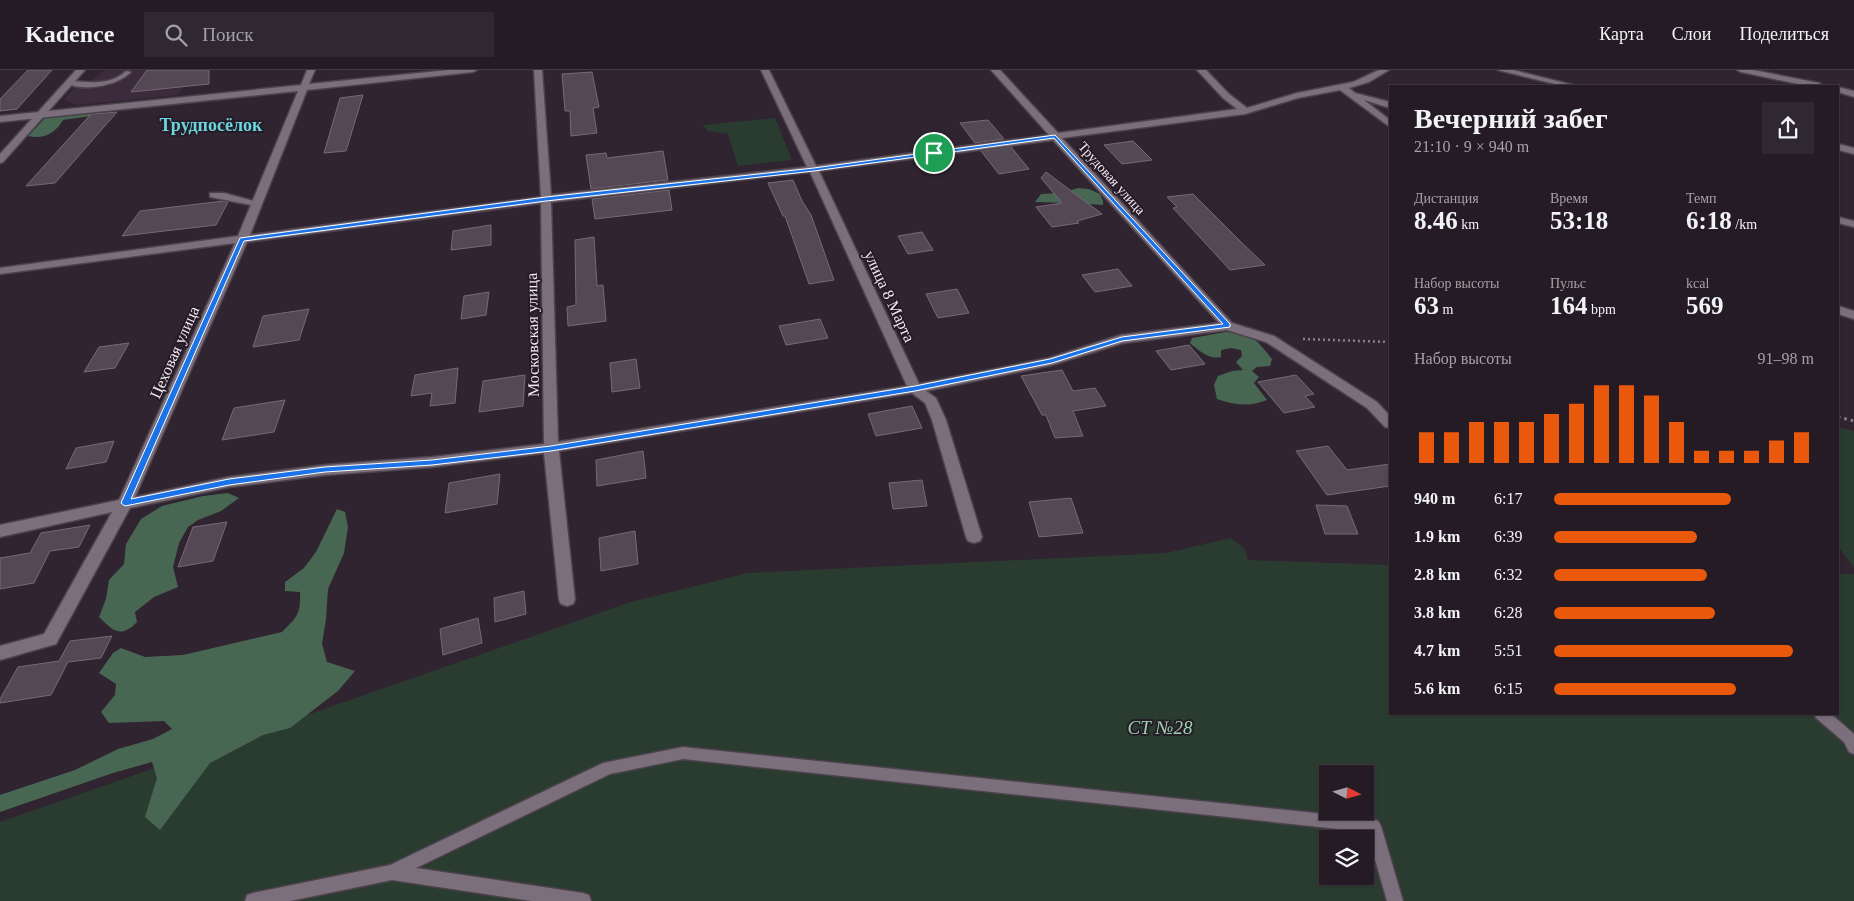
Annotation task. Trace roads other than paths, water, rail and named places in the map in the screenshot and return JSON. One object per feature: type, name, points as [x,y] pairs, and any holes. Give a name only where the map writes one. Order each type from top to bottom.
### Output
[{"type":"street","points":[[0,160],[81,70]]},
{"type":"street","name":"Цеховая улица","points":[[0,653],[50,639],[125,503],[242,240],[311,70]]},
{"type":"street","points":[[0,120],[473,70]]},
{"type":"street","name":"Московская улица","points":[[538,70],[546,199],[551,448],[567,600]]},
{"type":"street","name":"улица 8 Марта","points":[[765,70],[814,169],[915,388],[931,401],[939,420],[974,537]]},
{"type":"street","name":"Трудовая улица","points":[[995,70],[1228,326]]},
{"type":"street","points":[[1201,70],[1226,96],[1245,111]]},
{"type":"street","points":[[0,271],[546,199],[814,169],[1245,111],[1303,94],[1343,88],[1370,79],[1385,70]]},
{"type":"street","points":[[1502,70],[1569,85]]},
{"type":"street","points":[[1741,70],[1814,85]]},
{"type":"street","points":[[1343,88],[1368,99],[1389,105]]},
{"type":"street","points":[[1343,88],[1389,123]]},
{"type":"street","points":[[1839,90],[1854,94]]},
{"type":"street","points":[[1839,147],[1854,151]]},
{"type":"street","points":[[1839,220],[1854,224]]},
{"type":"street","points":[[1839,310],[1854,315]]},
{"type":"street","points":[[0,531],[125,503],[248,479],[325,470],[432,462],[551,448],[915,388],[1052,361],[1122,339],[1228,326],[1270,339],[1372,405],[1389,423]]},
{"type":"lane","points":[[69,83],[114,83],[123,78],[128,72]]},
{"type":"lane","points":[[213,194],[220,194],[244,202],[257,203]]},
{"type":"lane","points":[[1822,715],[1849,738],[1854,748]]},
{"type":"lane","points":[[253,901],[392,872],[608,768],[683,753],[1373,826],[1395,901]]},
{"type":"lane","points":[[392,872],[583,901]]},
{"type":"district","name":"Трудпосёлок","points":[[211,125]]},
{"type":"park label","name":"СТ №28","points":[[1160,727]]}]
